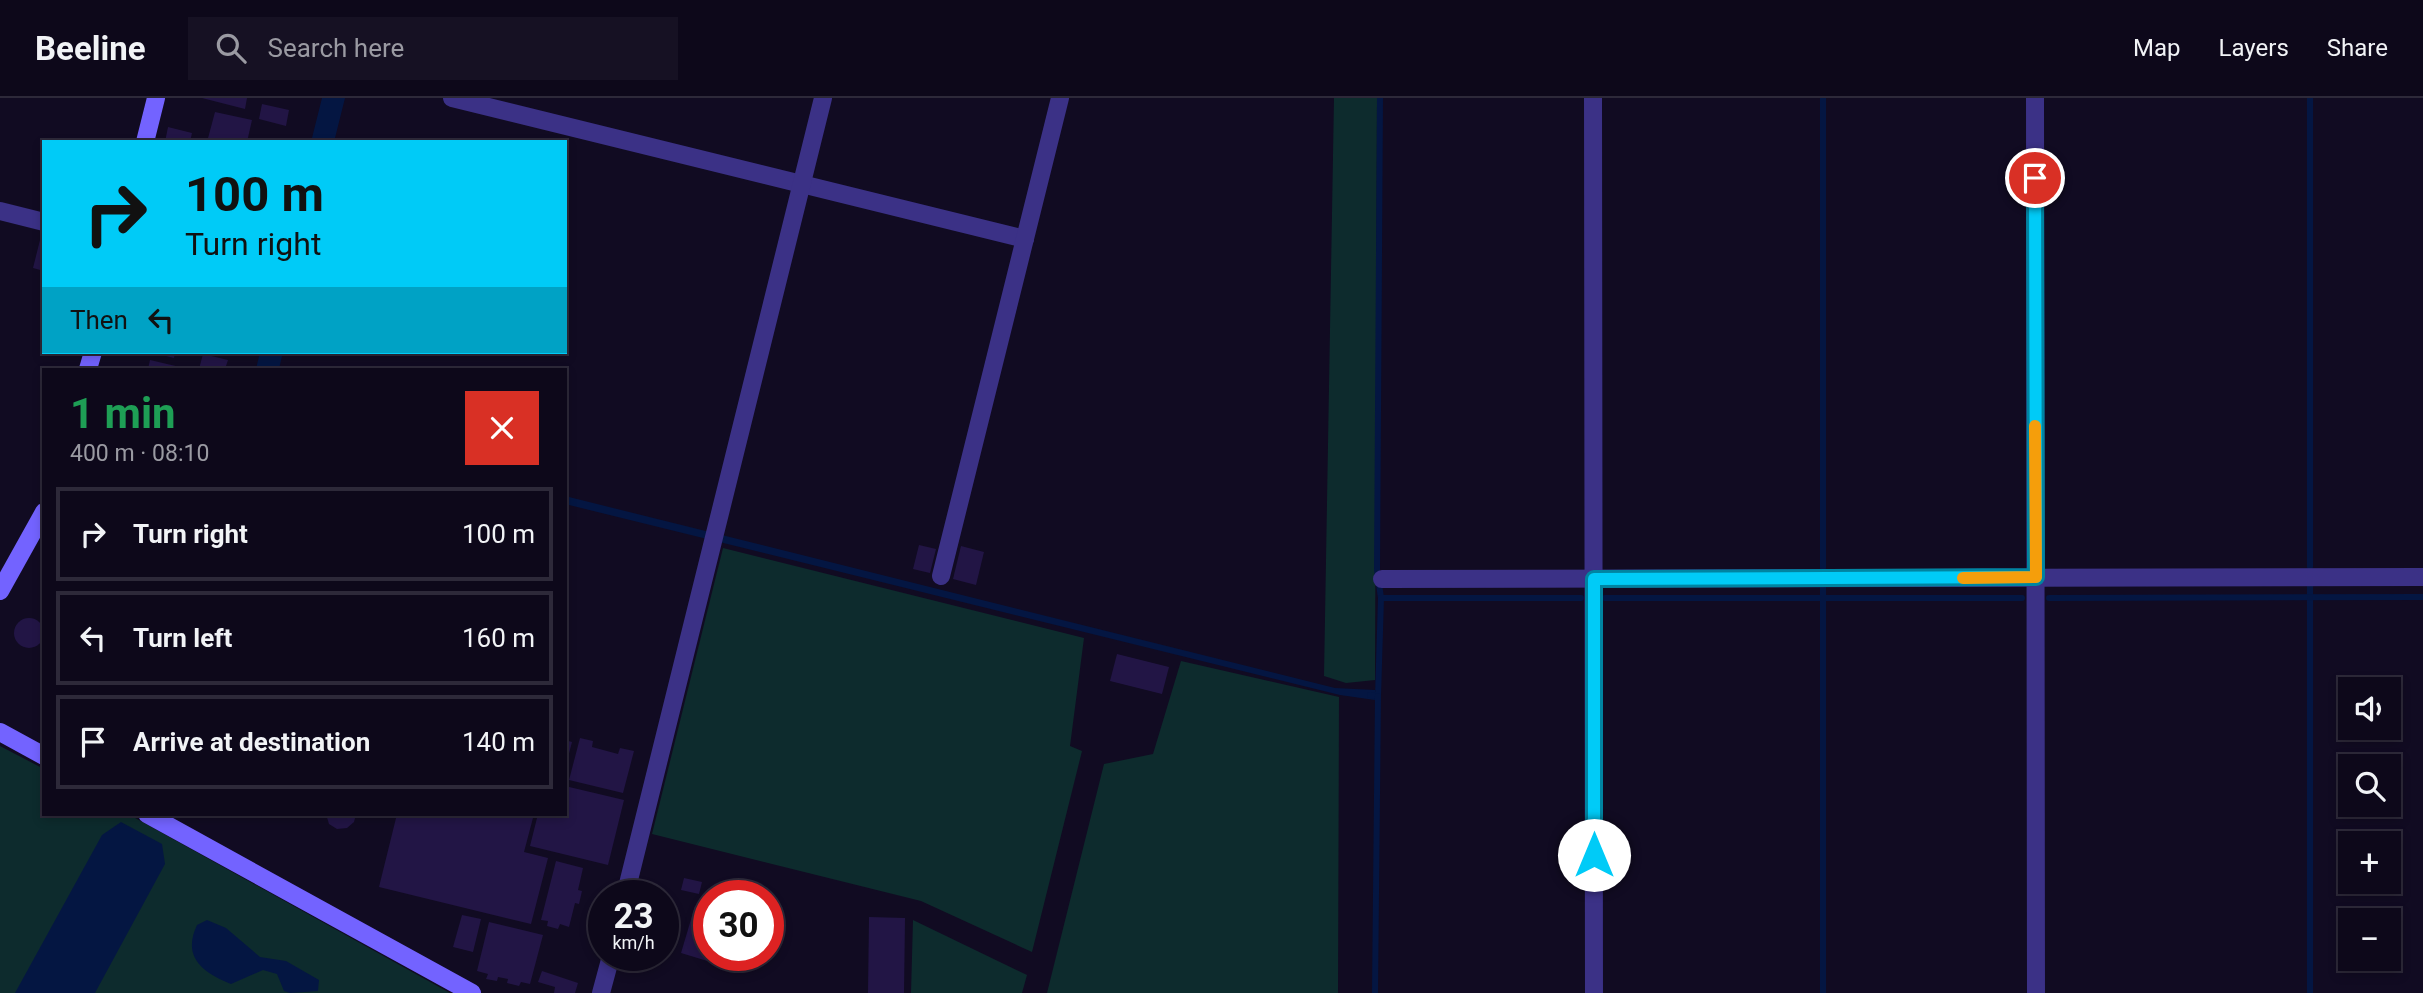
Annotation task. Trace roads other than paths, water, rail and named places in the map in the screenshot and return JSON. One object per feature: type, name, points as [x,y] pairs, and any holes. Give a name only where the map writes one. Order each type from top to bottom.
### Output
[{"type":"street","points":[[146,140],[156,98]]},
{"type":"street","points":[[452,98],[1025,239]]},
{"type":"street","points":[[629,880],[823,98]]},
{"type":"street","points":[[941,576],[1060,98]]},
{"type":"street","points":[[1593,98],[1594,993]]},
{"type":"street","points":[[2035,98],[2036,993]]},
{"type":"street","points":[[0,211],[42,222]]},
{"type":"street","points":[[0,591],[42,516]]},
{"type":"street","points":[[1382,579],[2423,577]]},
{"type":"street","points":[[0,732],[42,755]]},
{"type":"street","points":[[151,816],[472,993]]},
{"type":"street","points":[[601,993],[607,971]]},
{"type":"water","points":[[322,98],[345,98],[334,140],[312,140]]},
{"type":"water","points":[[260,354],[283,354],[279,368],[256,368]]},
{"type":"water","points":[[567,496],[1335,688],[1375,690],[1375,700],[1340,695],[567,504]]},
{"type":"water","points":[[121,822],[162,844],[165,864],[95,993],[15,993],[102,835]]},
{"type":"water","points":[[207,920],[226,928],[260,957],[286,961],[319,980],[318,991],[284,991],[277,974],[263,970],[231,984],[211,974],[197,962],[192,946],[197,925]]},
{"type":"waterway","points":[[1380,98],[1377,570],[1381,598]]},
{"type":"waterway","points":[[1823,98],[1823,568]]},
{"type":"waterway","points":[[2310,98],[2310,567]]},
{"type":"waterway","points":[[2310,585],[2310,993]]},
{"type":"waterway","points":[[1823,586],[1823,993]]},
{"type":"waterway","points":[[2049,598],[2423,597]]},
{"type":"waterway","points":[[1370,695],[1378,696],[1381,598],[1581,598]]},
{"type":"waterway","points":[[1605,598],[2022,598]]},
{"type":"waterway","points":[[1375,993],[1378,696]]}]
